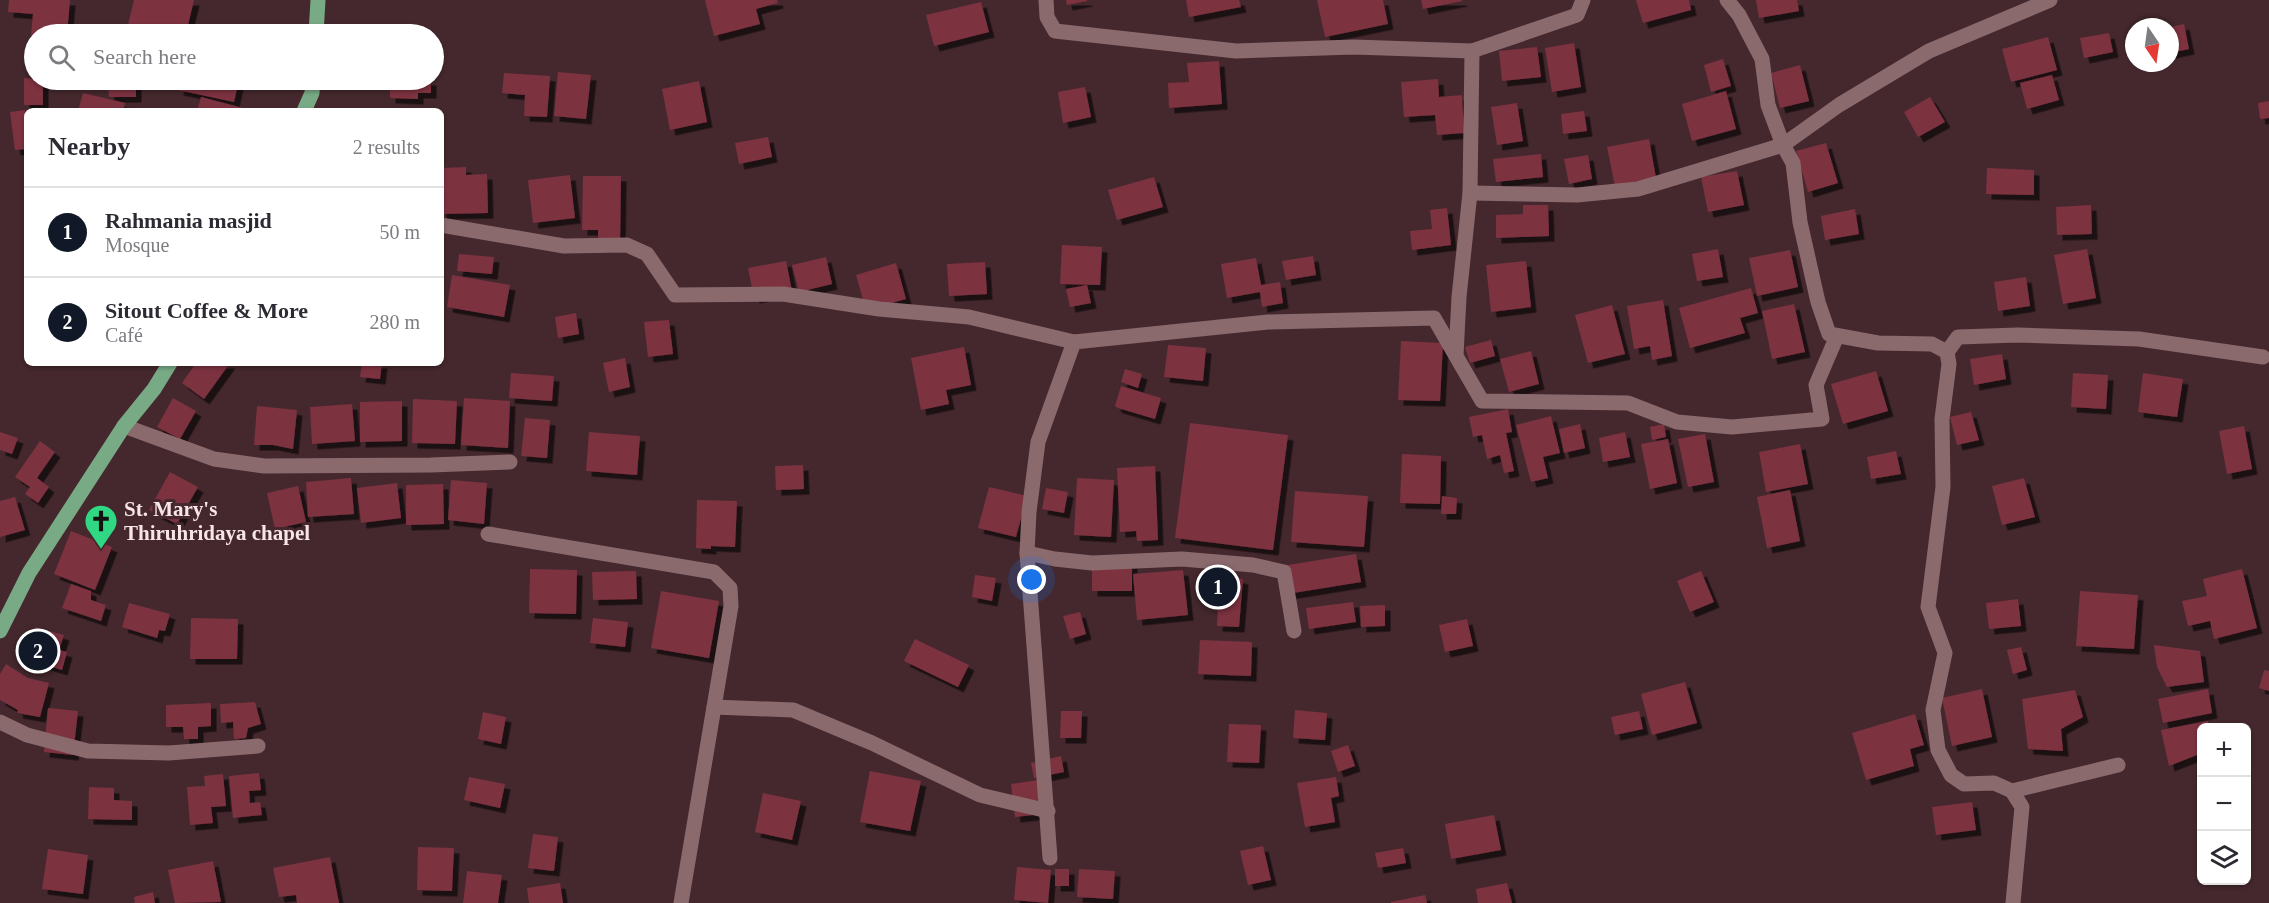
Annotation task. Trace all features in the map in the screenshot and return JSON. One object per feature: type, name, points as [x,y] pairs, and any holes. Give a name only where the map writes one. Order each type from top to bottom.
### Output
[{"type":"main road","points":[[317,24],[318,0]]},
{"type":"main road","points":[[305,108],[312,90]]},
{"type":"main road","points":[[0,631],[29,573],[124,426],[154,389],[168,366]]},
{"type":"street","points":[[1046,0],[1047,17],[1055,31],[1236,51],[1354,47],[1472,51],[1577,15],[1583,0]]},
{"type":"street","points":[[1727,0],[1739,15],[1762,60],[1768,105],[1783,145],[1793,163],[1800,222],[1818,302],[1829,334],[1878,342],[1932,344],[1947,352]]},
{"type":"street","points":[[1470,193],[1577,195],[1638,189],[1783,145],[1839,105],[1929,51],[2050,0]]},
{"type":"street","points":[[1456,355],[1459,297],[1470,193],[1472,51]]},
{"type":"street","points":[[444,226],[564,246],[627,244],[647,254],[675,294],[783,294],[879,309],[969,317],[1074,342],[1268,322],[1434,318],[1482,401],[1628,402],[1677,422],[1732,427],[1822,419],[1816,385],[1837,336]]},
{"type":"street","points":[[2013,903],[2022,807],[2012,791],[1994,783],[1964,784],[1951,775],[1938,750],[1933,710],[1945,653],[1928,607],[1942,487],[1942,419],[1949,364],[1947,352],[1958,337],[2018,335],[2139,339],[2263,357]]},
{"type":"street","points":[[1050,858],[1027,553],[1029,512],[1038,442],[1074,342]]},
{"type":"street","points":[[124,426],[214,459],[264,466],[510,462]]},
{"type":"street","points":[[488,534],[714,572],[730,588],[731,606],[681,903]]},
{"type":"street","points":[[1027,553],[1092,563],[1182,559],[1252,565],[1284,572],[1294,631]]},
{"type":"street","points":[[714,707],[793,710],[872,743],[980,795],[1048,811]]},
{"type":"street","points":[[0,722],[27,735],[88,751],[170,753],[258,746]]},
{"type":"street","points":[[2012,791],[2118,765]]},
{"type":"building","points":[[9,0],[70,0],[68,24],[32,24],[33,14],[8,12]]},
{"type":"building","points":[[134,0],[194,0],[188,24],[128,24]]},
{"type":"building","points":[[705,0],[777,0],[778,3],[756,9],[760,24],[714,36]]},
{"type":"building","points":[[1066,0],[1087,0],[1087,1],[1067,5]]},
{"type":"building","points":[[1186,0],[1239,0],[1241,7],[1189,17]]},
{"type":"building","points":[[1317,0],[1383,0],[1388,24],[1325,37]]},
{"type":"building","points":[[1421,0],[1462,0],[1462,1],[1423,9]]},
{"type":"building","points":[[1636,0],[1689,0],[1691,10],[1643,23]]},
{"type":"building","points":[[1756,0],[1797,0],[1799,11],[1759,18]]},
{"type":"building","points":[[981,2],[989,32],[934,46],[926,15]]},
{"type":"building","points":[[2184,24],[2189,49],[2179,51],[2179,25]]},
{"type":"building","points":[[2109,33],[2113,52],[2084,58],[2080,38]]},
{"type":"building","points":[[2048,37],[2057,70],[2011,82],[2002,49]]},
{"type":"building","points":[[1574,43],[1581,87],[1552,92],[1545,48]]},
{"type":"building","points":[[1537,47],[1541,77],[1502,81],[1499,51]]},
{"type":"building","points":[[1723,59],[1731,86],[1711,92],[1704,65]]},
{"type":"building","points":[[1219,61],[1222,104],[1169,108],[1168,83],[1189,82],[1187,63]]},
{"type":"building","points":[[1800,65],[1809,101],[1780,108],[1771,73]]},
{"type":"building","points":[[558,72],[591,75],[586,119],[554,116]]},
{"type":"building","points":[[504,73],[550,76],[547,117],[524,116],[525,95],[502,93]]},
{"type":"building","points":[[2052,75],[2059,100],[2027,109],[2020,83]]},
{"type":"building","points":[[1438,79],[1439,97],[1462,95],[1464,133],[1437,135],[1435,115],[1404,117],[1401,82]]},
{"type":"building","points":[[699,81],[707,122],[670,130],[662,89]]},
{"type":"building","points":[[1085,87],[1091,117],[1063,123],[1058,92]]},
{"type":"building","points":[[24,90],[43,90],[43,105],[24,105]]},
{"type":"building","points":[[109,90],[136,90],[136,97],[109,97]]},
{"type":"building","points":[[178,90],[237,90],[234,102]]},
{"type":"building","points":[[390,90],[431,90],[431,93],[418,93],[418,99],[390,98]]},
{"type":"building","points":[[1726,91],[1736,129],[1692,141],[1682,104]]},
{"type":"building","points":[[83,93],[125,103],[124,108],[79,108]]},
{"type":"building","points":[[201,97],[243,108],[198,108]]},
{"type":"building","points":[[1930,97],[1945,122],[1918,137],[1904,112]]},
{"type":"building","points":[[2269,101],[2269,118],[2260,119],[2258,103]]},
{"type":"building","points":[[1517,103],[1523,141],[1497,145],[1491,107]]},
{"type":"building","points":[[24,110],[24,149],[15,150],[10,112]]},
{"type":"building","points":[[1584,111],[1587,131],[1563,134],[1561,114]]},
{"type":"building","points":[[768,137],[772,157],[739,164],[735,143]]},
{"type":"building","points":[[1649,139],[1656,178],[1615,186],[1607,147]]},
{"type":"building","points":[[1826,143],[1838,183],[1808,192],[1796,151]]},
{"type":"building","points":[[1541,154],[1543,177],[1496,182],[1493,159]]},
{"type":"building","points":[[1588,155],[1592,179],[1569,184],[1564,159]]},
{"type":"building","points":[[466,167],[466,175],[487,174],[488,213],[444,214],[444,168]]},
{"type":"building","points":[[1987,168],[2034,170],[2034,195],[1986,194]]},
{"type":"building","points":[[1737,171],[1744,205],[1708,212],[1701,177]]},
{"type":"building","points":[[570,175],[575,218],[533,223],[528,180]]},
{"type":"building","points":[[583,176],[621,176],[620,247],[598,247],[598,230],[582,230]]},
{"type":"building","points":[[1154,177],[1163,207],[1117,220],[1108,190]]},
{"type":"building","points":[[1523,205],[1548,205],[1549,236],[1496,238],[1496,215],[1523,214]]},
{"type":"building","points":[[2091,205],[2092,234],[2057,235],[2056,207]]},
{"type":"building","points":[[1447,208],[1451,245],[1412,250],[1410,231],[1432,229],[1430,210]]},
{"type":"building","points":[[1855,209],[1859,234],[1825,240],[1821,216]]},
{"type":"building","points":[[1062,245],[1102,247],[1100,285],[1060,284]]},
{"type":"building","points":[[1718,249],[1723,277],[1697,281],[1692,254]]},
{"type":"building","points":[[2087,249],[2096,298],[2063,304],[2054,255]]},
{"type":"building","points":[[1790,250],[1798,287],[1757,296],[1749,258]]},
{"type":"building","points":[[459,254],[494,257],[492,274],[457,271]]},
{"type":"building","points":[[1313,256],[1316,275],[1286,280],[1282,261]]},
{"type":"building","points":[[826,257],[832,284],[799,292],[792,265]]},
{"type":"building","points":[[1256,258],[1261,285],[1280,282],[1283,303],[1262,307],[1260,292],[1227,298],[1221,264]]},
{"type":"building","points":[[786,261],[792,291],[754,298],[748,268]]},
{"type":"building","points":[[1526,261],[1531,307],[1491,312],[1486,265]]},
{"type":"building","points":[[985,262],[987,294],[949,296],[947,264]]},
{"type":"building","points":[[896,263],[906,299],[866,310],[856,275]]},
{"type":"building","points":[[452,275],[510,285],[504,317],[447,307]]},
{"type":"building","points":[[2026,277],[2030,306],[1998,311],[1994,282]]},
{"type":"building","points":[[1087,285],[1091,303],[1070,307],[1066,289]]},
{"type":"building","points":[[1751,288],[1758,313],[1740,318],[1745,333],[1690,348],[1679,308]]},
{"type":"building","points":[[1663,300],[1672,356],[1652,360],[1650,346],[1634,349],[1627,306]]},
{"type":"building","points":[[1794,304],[1805,352],[1772,359],[1762,311]]},
{"type":"building","points":[[1612,305],[1625,354],[1588,363],[1575,315]]},
{"type":"building","points":[[576,313],[579,334],[558,338],[555,317]]},
{"type":"building","points":[[669,320],[673,354],[648,357],[644,322]]},
{"type":"building","points":[[1491,340],[1495,356],[1470,363],[1465,347]]},
{"type":"building","points":[[1401,341],[1443,343],[1440,401],[1398,400]]},
{"type":"building","points":[[1168,345],[1206,348],[1203,381],[1164,377]]},
{"type":"building","points":[[964,347],[971,385],[946,390],[949,404],[921,410],[911,358]]},
{"type":"building","points":[[1531,351],[1539,384],[1509,392],[1500,359]]},
{"type":"building","points":[[2002,354],[2006,379],[1974,385],[1970,359]]},
{"type":"building","points":[[625,358],[630,387],[609,392],[603,363]]},
{"type":"building","points":[[194,366],[228,366],[204,399],[182,383]]},
{"type":"building","points":[[362,366],[382,366],[380,379],[360,377]]},
{"type":"building","points":[[1125,369],[1142,374],[1138,388],[1121,382]]},
{"type":"building","points":[[1876,371],[1888,411],[1843,424],[1831,384]]},
{"type":"building","points":[[511,373],[554,376],[552,401],[509,398]]},
{"type":"building","points":[[2073,373],[2108,375],[2106,409],[2071,407]]},
{"type":"building","points":[[2143,373],[2183,379],[2177,417],[2138,412]]},
{"type":"building","points":[[1121,386],[1161,398],[1155,419],[1115,406]]},
{"type":"building","points":[[173,398],[196,411],[180,439],[157,427]]},
{"type":"building","points":[[464,398],[510,401],[508,448],[461,445]]},
{"type":"building","points":[[413,399],[457,401],[455,444],[412,443]]},
{"type":"building","points":[[402,401],[402,441],[360,442],[360,402]]},
{"type":"building","points":[[352,404],[355,441],[312,444],[310,407]]},
{"type":"building","points":[[257,406],[297,410],[293,449],[273,445],[254,445]]},
{"type":"building","points":[[1508,409],[1512,432],[1506,433],[1514,471],[1504,473],[1500,455],[1487,459],[1482,435],[1473,437],[1469,417]]},
{"type":"building","points":[[1971,412],[1979,440],[1957,445],[1950,417]]},
{"type":"building","points":[[1551,416],[1560,453],[1543,457],[1548,478],[1531,482],[1516,425]]},
{"type":"building","points":[[525,418],[550,420],[547,458],[521,456]]},
{"type":"building","points":[[1190,423],[1288,435],[1273,550],[1175,538]]},
{"type":"building","points":[[1580,424],[1585,448],[1564,453],[1559,429]]},
{"type":"building","points":[[1664,424],[1666,437],[1652,440],[1650,427]]},
{"type":"building","points":[[2244,426],[2252,469],[2227,474],[2219,431]]},
{"type":"building","points":[[0,432],[18,438],[12,454],[0,450]]},
{"type":"building","points":[[589,432],[640,436],[637,475],[586,471]]},
{"type":"building","points":[[1625,432],[1630,457],[1603,462],[1599,438]]},
{"type":"building","points":[[1705,434],[1714,482],[1688,487],[1678,439]]},
{"type":"building","points":[[1668,439],[1677,483],[1650,489],[1641,444]]},
{"type":"building","points":[[40,441],[55,452],[37,478],[49,487],[38,503],[25,494],[30,487],[15,477]]},
{"type":"building","points":[[1800,444],[1808,484],[1766,492],[1759,452]]},
{"type":"building","points":[[1896,451],[1901,474],[1871,479],[1867,457]]},
{"type":"building","points":[[1402,454],[1441,456],[1440,504],[1400,503]]},
{"type":"building","points":[[803,465],[804,489],[776,490],[775,466]]},
{"type":"building","points":[[1155,466],[1158,540],[1137,541],[1136,531],[1120,532],[1117,468]]},
{"type":"building","points":[[170,472],[198,487],[177,524],[149,510]]},
{"type":"building","points":[[351,478],[354,514],[308,517],[306,482]]},
{"type":"building","points":[[1077,478],[1114,480],[1111,537],[1074,535]]},
{"type":"building","points":[[2024,478],[2035,517],[2002,525],[1992,486]]},
{"type":"building","points":[[451,480],[487,483],[484,524],[448,520]]},
{"type":"building","points":[[397,483],[401,518],[361,523],[357,488]]},
{"type":"building","points":[[443,484],[444,524],[406,525],[406,485]]},
{"type":"building","points":[[298,486],[306,522],[275,529],[267,493]]},
{"type":"building","points":[[989,487],[1027,496],[1016,537],[978,528]]},
{"type":"building","points":[[1046,488],[1068,492],[1064,513],[1042,509]]},
{"type":"building","points":[[1790,490],[1800,541],[1767,548],[1757,497]]},
{"type":"building","points":[[1295,491],[1368,496],[1364,547],[1291,542]]},
{"type":"building","points":[[1442,496],[1457,498],[1456,514],[1441,514]]},
{"type":"building","points":[[15,497],[25,530],[0,537],[0,501]]},
{"type":"building","points":[[697,500],[737,501],[735,547],[696,548]]},
{"type":"building","points":[[71,531],[112,547],[95,590],[54,574]]},
{"type":"building","points":[[1356,554],[1361,582],[1287,594],[1282,566]]},
{"type":"building","points":[[1092,563],[1132,563],[1132,591],[1092,591]]},
{"type":"building","points":[[530,569],[577,570],[576,614],[529,613]]},
{"type":"building","points":[[2242,569],[2257,628],[2214,639],[2210,621],[2188,626],[2182,601],[2207,596],[2203,579]]},
{"type":"building","points":[[1183,570],[1188,615],[1137,620],[1133,574]]},
{"type":"building","points":[[636,571],[637,599],[593,600],[592,572]]},
{"type":"building","points":[[1701,571],[1714,602],[1690,612],[1677,581]]},
{"type":"building","points":[[1210,573],[1243,579],[1239,627],[1217,626],[1218,603],[1207,603]]},
{"type":"building","points":[[975,575],[996,578],[992,601],[972,597]]},
{"type":"building","points":[[71,584],[91,591],[91,600],[106,605],[101,621],[62,608]]},
{"type":"building","points":[[661,591],[719,601],[709,658],[651,648]]},
{"type":"building","points":[[2080,591],[2138,595],[2134,649],[2076,646]]},
{"type":"building","points":[[2018,599],[2021,626],[1989,629],[1986,603]]},
{"type":"building","points":[[1353,602],[1356,622],[1309,629],[1306,608]]},
{"type":"building","points":[[129,603],[170,614],[165,631],[159,630],[157,638],[122,627]]},
{"type":"building","points":[[1385,605],[1385,626],[1361,627],[1360,606]]},
{"type":"building","points":[[1080,612],[1086,634],[1070,639],[1063,616]]},
{"type":"building","points":[[191,618],[238,619],[237,659],[190,659]]},
{"type":"building","points":[[593,618],[628,622],[625,647],[590,643]]},
{"type":"building","points":[[1467,619],[1473,646],[1445,652],[1439,625]]},
{"type":"building","points":[[35,627],[64,635],[59,650],[67,652],[62,670],[25,659]]},
{"type":"building","points":[[915,639],[969,665],[958,687],[904,661]]},
{"type":"building","points":[[1200,640],[1252,642],[1251,676],[1198,674]]},
{"type":"building","points":[[2154,645],[2200,651],[2204,682],[2167,687],[2157,667]]},
{"type":"building","points":[[2021,647],[2027,670],[2013,674],[2007,650]]},
{"type":"building","points":[[6,664],[28,678],[49,683],[40,717],[17,713],[18,710],[0,700],[0,674]]},
{"type":"building","points":[[2264,670],[2269,671],[2269,691],[2259,688]]},
{"type":"building","points":[[1685,682],[1697,723],[1652,735],[1641,694]]},
{"type":"building","points":[[1982,689],[1992,737],[1952,746],[1942,698]]},
{"type":"building","points":[[2208,689],[2212,713],[2163,723],[2158,699]]},
{"type":"building","points":[[2075,690],[2083,717],[2061,729],[2063,751],[2028,749],[2022,699]]},
{"type":"building","points":[[255,702],[261,724],[248,728],[246,738],[234,739],[233,722],[221,723],[220,704]]},
{"type":"building","points":[[211,703],[211,726],[198,727],[198,739],[184,739],[183,727],[166,727],[166,705]]},
{"type":"building","points":[[48,708],[78,711],[73,755],[44,752]]},
{"type":"building","points":[[1295,710],[1327,713],[1325,740],[1293,738]]},
{"type":"building","points":[[1061,711],[1082,711],[1081,738],[1060,738]]},
{"type":"building","points":[[1639,711],[1643,729],[1615,735],[1611,717]]},
{"type":"building","points":[[483,712],[506,717],[501,744],[478,739]]},
{"type":"building","points":[[1915,714],[1924,745],[1910,749],[1914,766],[1866,780],[1852,733]]},
{"type":"building","points":[[2197,723],[2197,755],[2169,766],[2161,730]]},
{"type":"building","points":[[1229,724],[1261,725],[1259,763],[1227,762]]},
{"type":"building","points":[[1348,745],[1355,766],[1338,772],[1331,751]]},
{"type":"building","points":[[1061,756],[1064,772],[1034,778],[1031,763]]},
{"type":"building","points":[[870,771],[921,781],[910,831],[860,822]]},
{"type":"building","points":[[259,773],[261,790],[249,791],[250,803],[260,802],[262,815],[233,818],[229,776]]},
{"type":"building","points":[[223,774],[226,806],[211,807],[213,823],[190,825],[187,787],[205,786],[204,776]]},
{"type":"building","points":[[469,777],[505,784],[500,808],[464,800]]},
{"type":"building","points":[[1336,777],[1339,796],[1331,798],[1335,822],[1305,827],[1297,783]]},
{"type":"building","points":[[1038,780],[1042,814],[1015,817],[1011,784]]},
{"type":"building","points":[[89,787],[114,788],[114,800],[132,801],[132,820],[88,819]]},
{"type":"building","points":[[763,793],[801,801],[792,840],[755,832]]},
{"type":"building","points":[[1972,802],[1976,830],[1936,835],[1932,807]]},
{"type":"building","points":[[1494,815],[1501,850],[1451,859],[1445,824]]},
{"type":"building","points":[[533,834],[558,837],[554,871],[528,868]]},
{"type":"building","points":[[1263,846],[1271,880],[1248,885],[1240,851]]},
{"type":"building","points":[[418,847],[454,848],[452,891],[417,890]]},
{"type":"building","points":[[1403,848],[1406,863],[1378,868],[1375,853]]},
{"type":"building","points":[[48,849],[88,855],[83,894],[42,889]]},
{"type":"building","points":[[330,857],[339,903],[297,903],[296,895],[279,897],[273,868]]},
{"type":"building","points":[[213,861],[221,902],[175,903],[168,870]]},
{"type":"building","points":[[1017,867],[1051,870],[1048,903],[1014,900]]},
{"type":"building","points":[[1055,869],[1069,869],[1069,886],[1055,886]]},
{"type":"building","points":[[1079,869],[1115,871],[1113,899],[1077,897]]},
{"type":"building","points":[[467,871],[502,875],[498,903],[463,903]]},
{"type":"building","points":[[560,883],[563,903],[529,903],[527,888]]},
{"type":"building","points":[[1507,883],[1512,903],[1478,903],[1476,889]]},
{"type":"building","points":[[153,892],[155,903],[135,903],[134,897]]},
{"type":"building","points":[[1425,895],[1427,903],[1391,903],[1391,902]]},
{"type":"place","name":"St. Mary's Thiruhridaya chapel","points":[[101,550]]},
{"type":"place","name":"Rahmania masjid","points":[[1218,587]]},
{"type":"place","name":"Sitout Coffee & More","points":[[38,651]]}]
